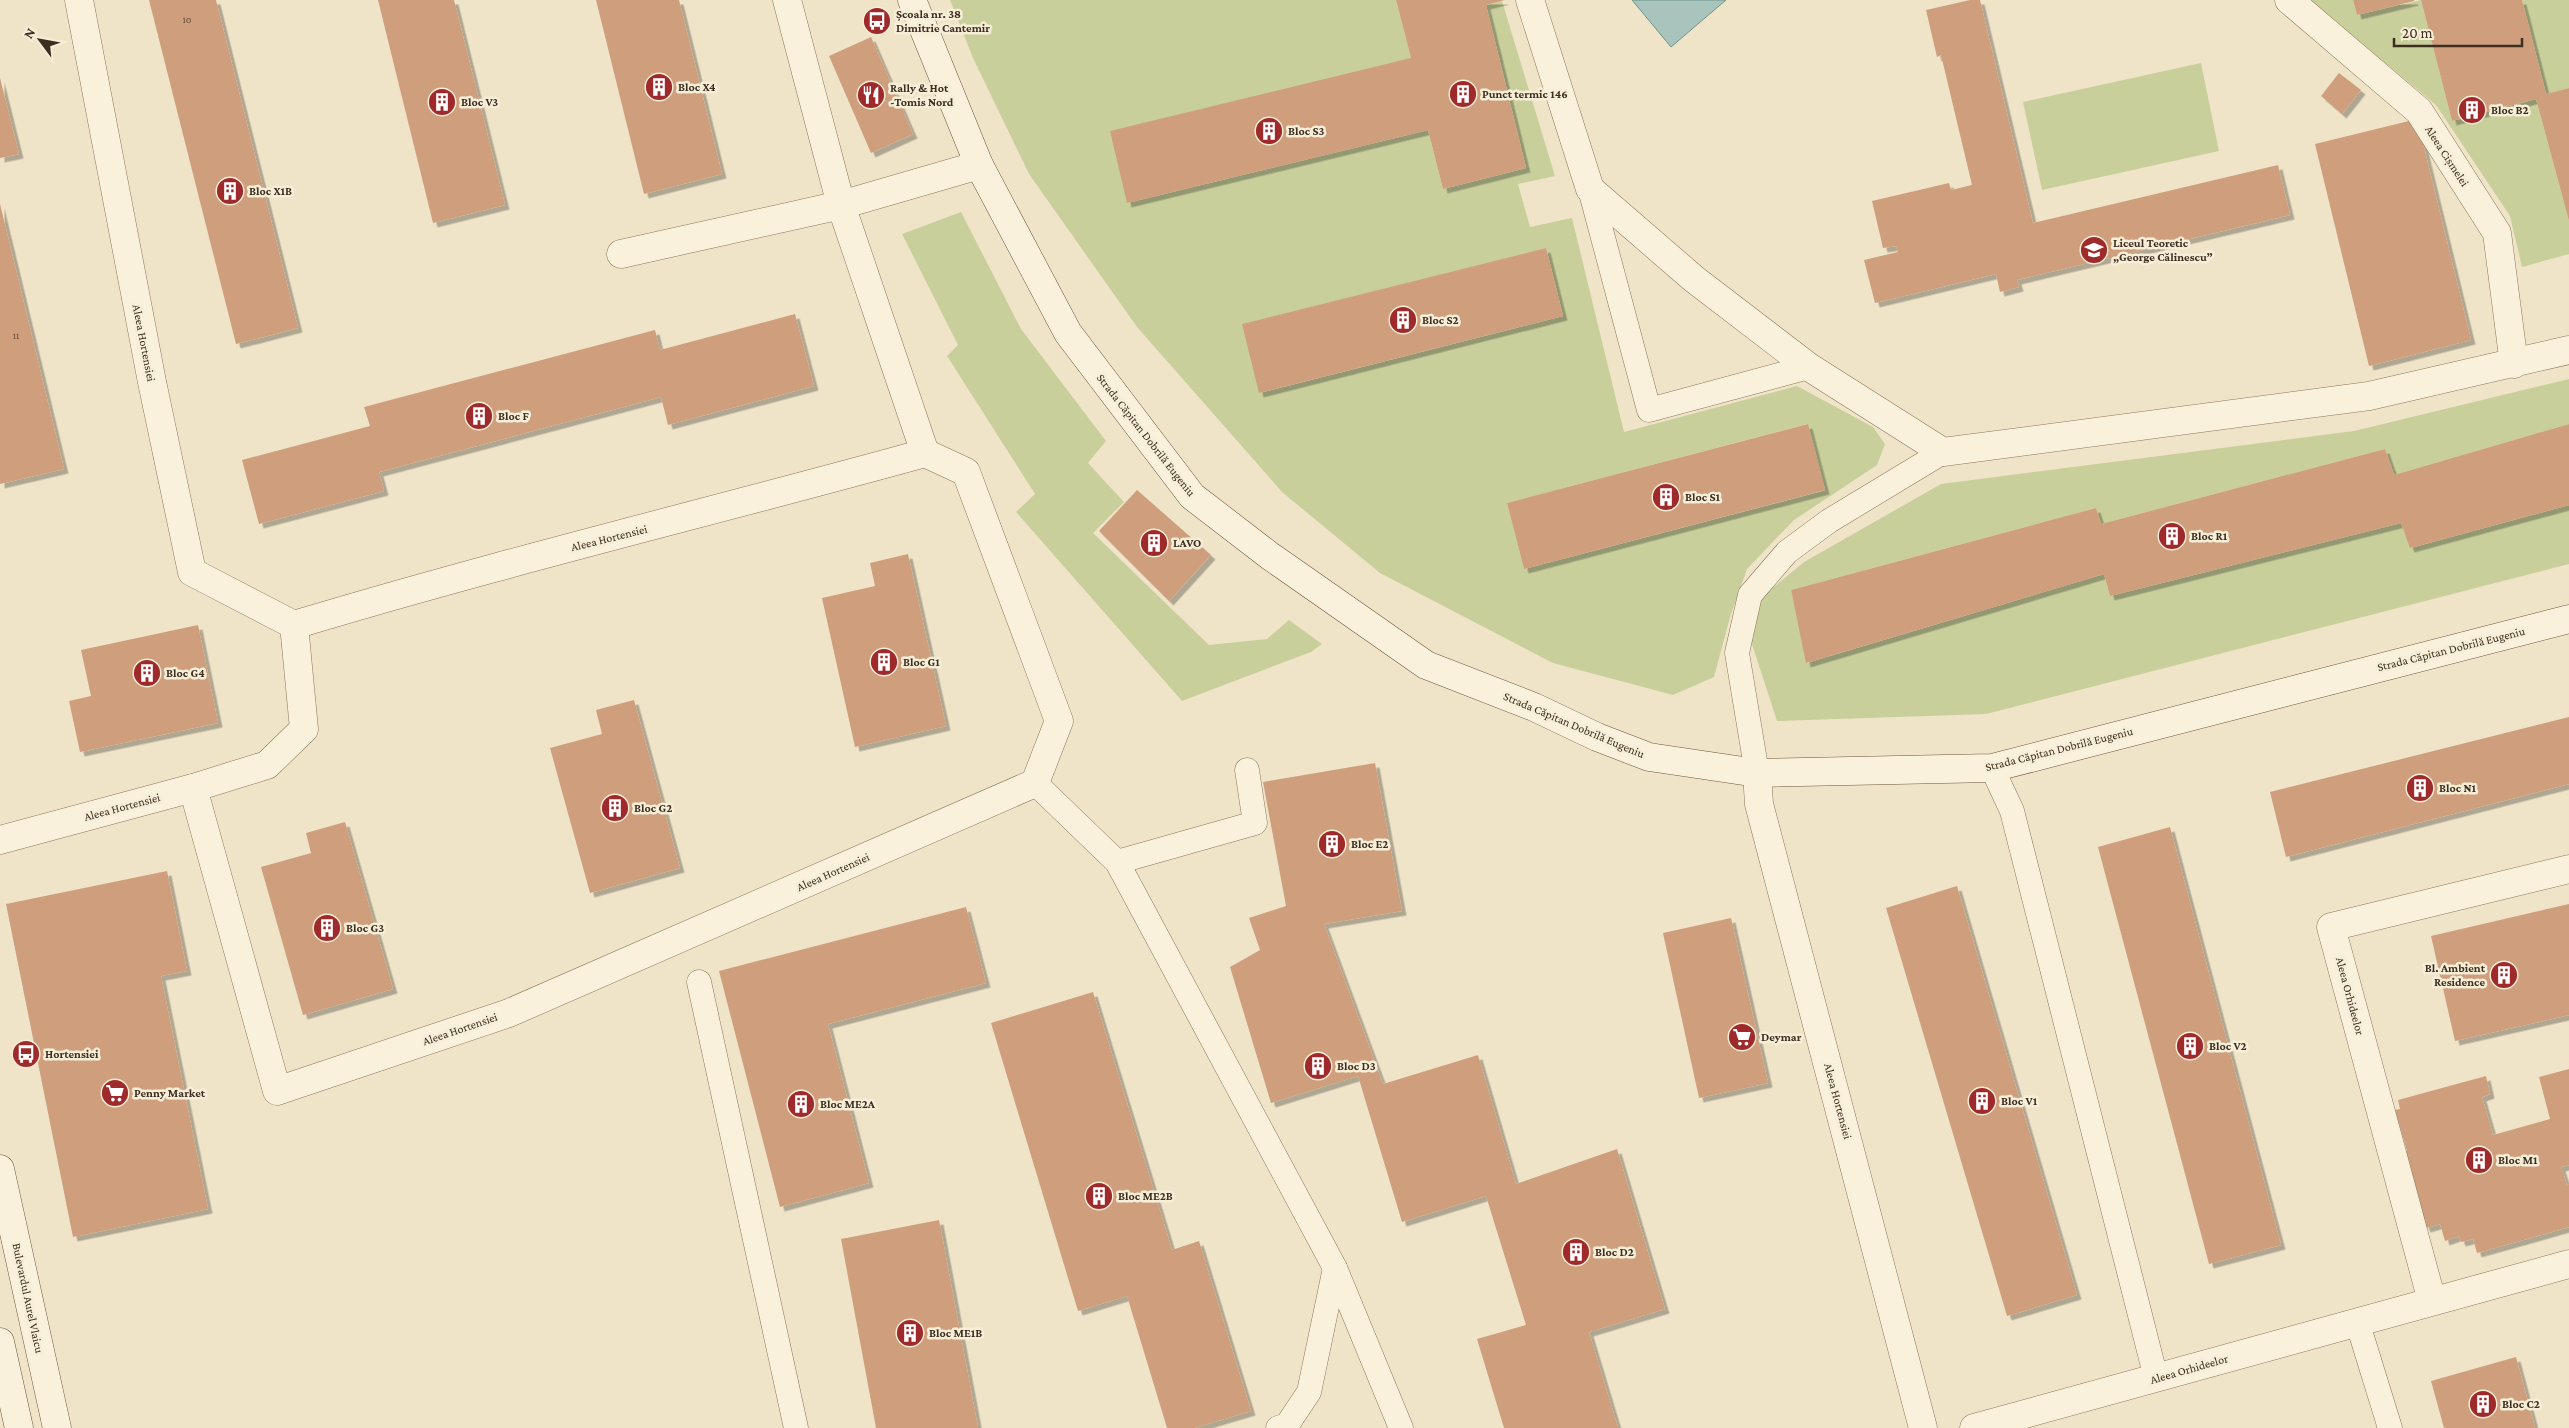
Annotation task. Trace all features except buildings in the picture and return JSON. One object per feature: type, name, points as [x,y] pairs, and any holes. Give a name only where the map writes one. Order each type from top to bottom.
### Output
[{"type":"street","name":"Aleea Hortensiei","points":[[78,0],[152,382],[192,572],[294,625],[418,588],[695,516],[925,453]]},
{"type":"street","points":[[787,0],[841,206],[925,453],[966,472],[1059,721],[1035,783]]},
{"type":"street","name":"Strada Căpitan Dobrilă Eugeniu","points":[[912,0],[980,165],[1068,333],[1192,496],[1270,556],[1426,665],[1534,707],[1597,737],[1649,757],[1757,773],[1992,768],[2569,619]]},
{"type":"street","points":[[1530,0],[1590,189],[1694,279],[1809,366],[1943,452],[2369,396],[2569,350]]},
{"type":"street","name":"Aleea Cișmelei","points":[[2289,0],[2419,111],[2497,232],[2514,364]]},
{"type":"street","points":[[621,254],[841,206],[980,165]]},
{"type":"street","name":"Aleea Hortensiei","points":[[0,840],[194,788],[267,764],[304,728],[294,625]]},
{"type":"street","name":"Aleea Hortensiei","points":[[1757,773],[1759,804],[1923,1428]]},
{"type":"street","name":"Aleea Hortensiei","points":[[194,788],[277,1091],[509,1013],[1035,783]]},
{"type":"street","name":"Aleea Orhideelor","points":[[2432,1301],[2332,927],[2569,869]]},
{"type":"street","name":"Bulevardul Aurel Vlaicu","points":[[0,1169],[57,1428]]},
{"type":"street","name":"Aleea Orhideelor","points":[[1974,1428],[2569,1264]]},
{"type":"street","points":[[0,1342],[11,1416]]},
{"type":"lane","points":[[1590,189],[1648,410],[1809,366]]},
{"type":"lane","points":[[1757,773],[1736,653],[1750,595],[1787,552],[1829,521],[1943,452]]},
{"type":"lane","points":[[1992,768],[2012,811],[2156,1378]]},
{"type":"lane","points":[[1116,862],[1255,823],[1247,770]]},
{"type":"lane","points":[[1035,783],[1116,862],[1335,1268],[1401,1428]]},
{"type":"lane","points":[[699,982],[796,1428]]},
{"type":"lane","points":[[1278,1428],[1287,1425],[1309,1392],[1335,1268]]},
{"type":"lane","points":[[2357,1322],[2390,1428]]},
{"type":"green space","points":[[950,0],[1396,0],[1411,58],[1127,203],[1428,130],[1443,189],[1526,168],[1486,5],[1502,1],[1555,176],[1518,184],[1530,227],[1572,218],[1624,432],[1797,386],[1873,427],[1885,444],[1877,465],[1794,520],[1747,569],[1730,617],[1714,677],[1673,695],[1553,663],[1380,573],[1282,492],[1137,327],[1029,174],[973,58]],"holes":[[[1546,248],[1563,316],[1260,393],[1243,324]],[[1807,424],[1824,491],[1524,569],[1507,503]]]},
{"type":"green space","points":[[2309,0],[2353,0],[2357,15],[2421,0],[2452,121],[2536,99],[2569,221],[2569,254],[2522,267],[2510,216],[2436,105]]},
{"type":"green space","points":[[2522,0],[2569,0],[2569,88],[2546,94]]},
{"type":"green space","points":[[2201,63],[2219,151],[2042,190],[2023,102]]},
{"type":"green space","points":[[961,212],[1021,329],[1106,441],[1088,463],[1124,502],[1093,533],[1209,645],[1267,639],[1289,620],[1322,644],[1311,652],[1182,701],[1016,512],[1035,494],[947,356],[958,345],[902,234]]},
{"type":"green space","points":[[2569,379],[2569,424],[2394,475],[2385,449],[2101,524],[2096,508],[1791,590],[1807,663],[2104,574],[2110,596],[2401,523],[2411,548],[2569,505],[2569,564],[1986,714],[1777,721],[1750,638],[1758,600],[1804,562],[1941,484],[2354,431]]},
{"type":"water","points":[[1632,0],[1726,0],[1671,47]]},
{"type":"place","name":"Școala nr. 38 Dimitrie Cantemir","points":[[877,21]]},
{"type":"place","name":"Bloc X4","points":[[659,87]]},
{"type":"place","name":"Punct termic 146","points":[[1463,94]]},
{"type":"place","name":"Rally & Hot -Tomis Nord","points":[[871,95]]},
{"type":"place","name":"Bloc V3","points":[[442,102]]},
{"type":"place","name":"Bloc B2","points":[[2472,110]]},
{"type":"place","name":"Bloc S3","points":[[1269,131]]},
{"type":"place","name":"Bloc X1B","points":[[230,191]]},
{"type":"place","name":"Liceul Teoretic „George Călinescu”","points":[[2094,250]]},
{"type":"place","name":"Bloc S2","points":[[1403,320]]},
{"type":"place","name":"Bloc F","points":[[479,416]]},
{"type":"place","name":"Bloc S1","points":[[1666,497]]},
{"type":"place","name":"Bloc R1","points":[[2172,536]]},
{"type":"place","name":"LAVO","points":[[1154,543]]},
{"type":"place","name":"Bloc G1","points":[[884,662]]},
{"type":"place","name":"Bloc G4","points":[[147,673]]},
{"type":"place","name":"Bloc N1","points":[[2420,788]]},
{"type":"place","name":"Bloc G2","points":[[615,808]]},
{"type":"place","name":"Bloc E2","points":[[1332,844]]},
{"type":"place","name":"Bloc G3","points":[[327,928]]},
{"type":"place","name":"Bl. Ambient Residence","points":[[2504,975]]},
{"type":"place","name":"Deymar","points":[[1742,1037]]},
{"type":"place","name":"Bloc V2","points":[[2190,1046]]},
{"type":"place","name":"Hortensiei","points":[[26,1054]]},
{"type":"place","name":"Bloc D3","points":[[1318,1066]]},
{"type":"place","name":"Penny Market","points":[[115,1093]]},
{"type":"place","name":"Bloc V1","points":[[1982,1101]]},
{"type":"place","name":"Bloc ME2A","points":[[801,1104]]},
{"type":"place","name":"Bloc M1","points":[[2479,1160]]},
{"type":"place","name":"Bloc ME2B","points":[[1099,1196]]},
{"type":"place","name":"Bloc D2","points":[[1576,1252]]},
{"type":"place","name":"Bloc ME1B","points":[[910,1333]]},
{"type":"place","name":"Bloc C2","points":[[2483,1404]]}]
